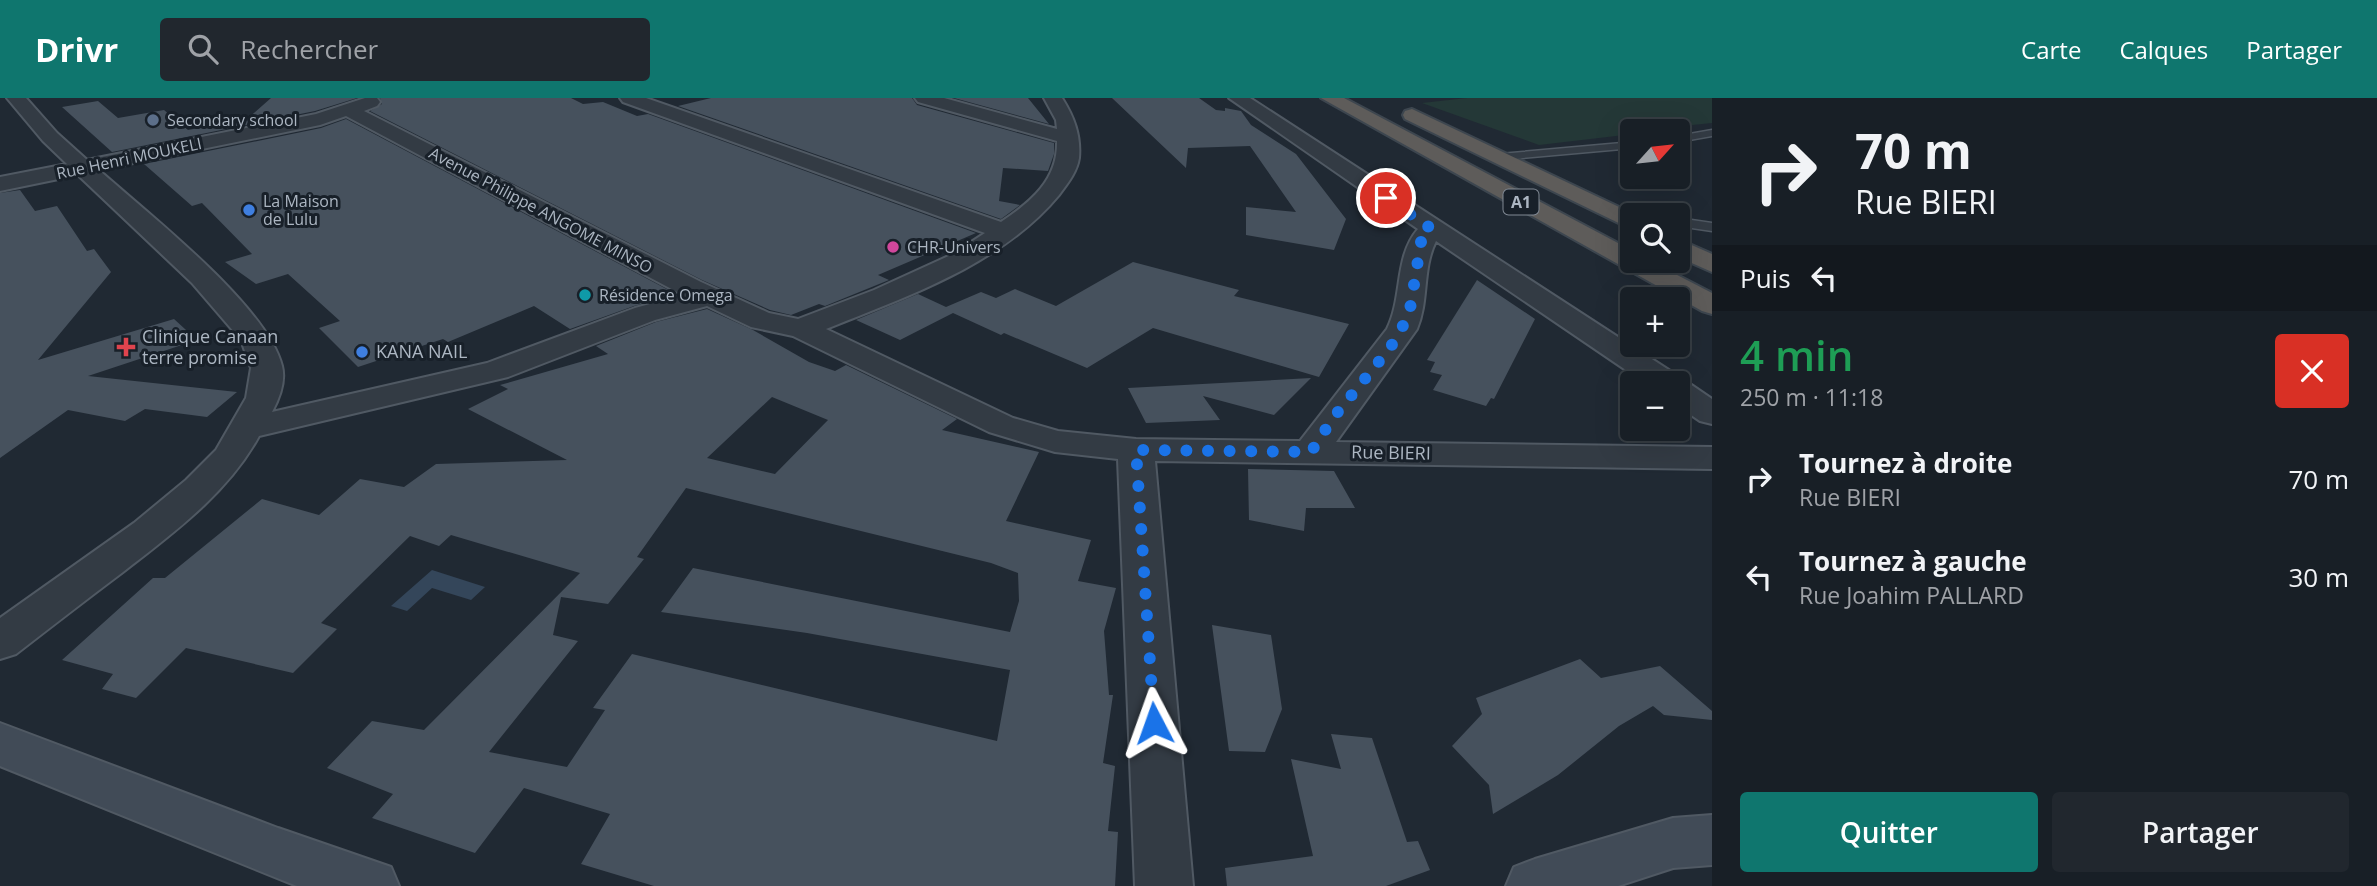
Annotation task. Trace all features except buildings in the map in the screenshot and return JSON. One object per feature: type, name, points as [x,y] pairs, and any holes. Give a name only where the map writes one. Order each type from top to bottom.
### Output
[{"type":"highway","points":[[1331,99],[1354,117],[1645,287]]},
{"type":"highway","name":"A1","points":[[1331,99],[1712,305]]},
{"type":"highway","points":[[1379,101],[1620,217]]},
{"type":"highway","name":"A1","points":[[1379,101],[1620,232]]},
{"type":"highway","points":[[1690,253],[1712,264]]},
{"type":"highway","points":[[1690,269],[1712,281]]},
{"type":"highway","points":[[1690,313],[1712,325]]},
{"type":"main road","points":[[0,744],[274,852],[370,886]]},
{"type":"main road","points":[[1535,886],[1673,843],[1712,840]]},
{"type":"street","points":[[0,642],[148,532],[200,488],[230,456],[246,429],[263,398],[267,368],[257,339],[202,277],[50,137],[16,98]]},
{"type":"street","name":"Rue Henri MOUKELI","points":[[0,184],[301,123],[350,111],[380,98]]},
{"type":"street","points":[[629,98],[1006,233]]},
{"type":"street","points":[[924,98],[1067,138]]},
{"type":"street","points":[[801,328],[962,260],[1006,233],[1032,212],[1060,179],[1068,159],[1066,120],[1053,98]]},
{"type":"street","points":[[1238,98],[1648,371]]},
{"type":"street","name":"Avenue Philippe ANGOME MINSO","points":[[350,111],[709,297],[761,321],[801,328]]},
{"type":"street","points":[[1311,452],[1333,418],[1390,348],[1404,324],[1410,309],[1421,242],[1432,229]]},
{"type":"street","points":[[246,429],[497,370],[645,314],[709,297]]},
{"type":"street","name":"Rue BIERI","points":[[801,328],[1001,425],[1055,441],[1136,450],[1712,458]]},
{"type":"street","points":[[1690,399],[1712,414]]},
{"type":"street","points":[[1136,450],[1164,886]]},
{"type":"lane","points":[[1690,137],[1712,133]]},
{"type":"lane","points":[[1500,157],[1620,146]]},
{"type":"lane","points":[[1608,211],[1620,213]]},
{"type":"lane","points":[[1690,224],[1712,227]]},
{"type":"green space","points":[[1467,98],[1712,98],[1712,123],[1690,125],[1690,119],[1620,119],[1620,136],[1539,145],[1422,103]]},
{"type":"water","points":[[432,570],[485,587],[471,600],[432,588],[407,611],[391,606]]},
{"type":"place","name":"Secondary school","points":[[153,120]]},
{"type":"place","name":"La Maison de Lulu","points":[[249,210]]},
{"type":"place","name":"CHR-Univers","points":[[893,247]]},
{"type":"place","name":"Résidence Omega","points":[[585,295]]},
{"type":"place","name":"Clinique Canaan terre promise","points":[[126,347]]},
{"type":"place","name":"KANA NAIL","points":[[362,352]]},
{"type":"route","points":[[1154,723],[1136,450],[1311,452],[1333,418],[1390,348],[1410,309],[1421,242],[1432,229],[1386,198]]}]
